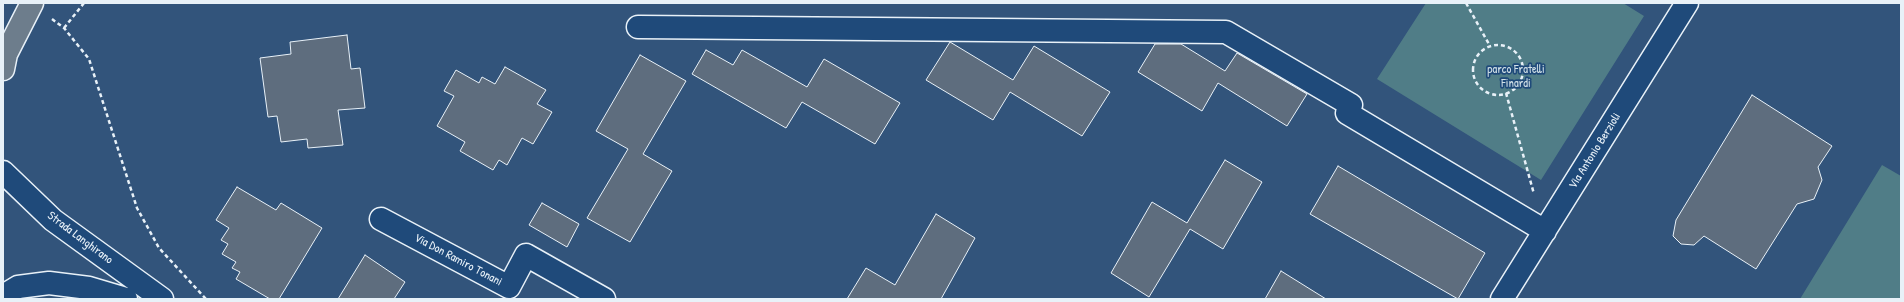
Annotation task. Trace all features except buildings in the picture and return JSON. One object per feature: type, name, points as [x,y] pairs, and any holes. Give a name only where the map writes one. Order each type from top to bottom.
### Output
[{"type":"highway","points":[[3,69],[6,54],[32,3]]},
{"type":"street","name":"Via Antonio Berzioli","points":[[1502,299],[1687,3]]},
{"type":"street","points":[[638,27],[1226,32],[1351,105],[1348,114],[1545,231]]},
{"type":"street","name":"Strada Langhirano","points":[[3,172],[53,220],[162,299]]},
{"type":"street","name":"Via Don Ramiro Tonani","points":[[381,219],[509,287],[526,255],[604,299]]},
{"type":"street","points":[[3,296],[18,287],[49,283],[89,288],[126,299]]},
{"type":"path","points":[[64,28],[84,3]]},
{"type":"path","points":[[1466,3],[1490,46]]},
{"type":"path","points":[[52,18],[64,28],[90,59],[136,208],[159,248],[206,299]]},
{"type":"path","points":[[1498,45],[1512,49],[1519,57],[1522,65],[1522,75],[1519,83],[1514,89],[1506,93],[1495,95],[1487,92],[1480,87],[1474,76],[1473,68],[1477,56],[1490,46],[1498,45]]},
{"type":"path","points":[[1506,93],[1545,231]]},
{"type":"green space","name":"parco Fratelli Finardi","points":[[1426,3],[1623,3],[1644,16],[1541,180],[1377,79]]},
{"type":"green space","points":[[1882,165],[1901,176],[1901,296],[1899,299],[1800,299]]}]
